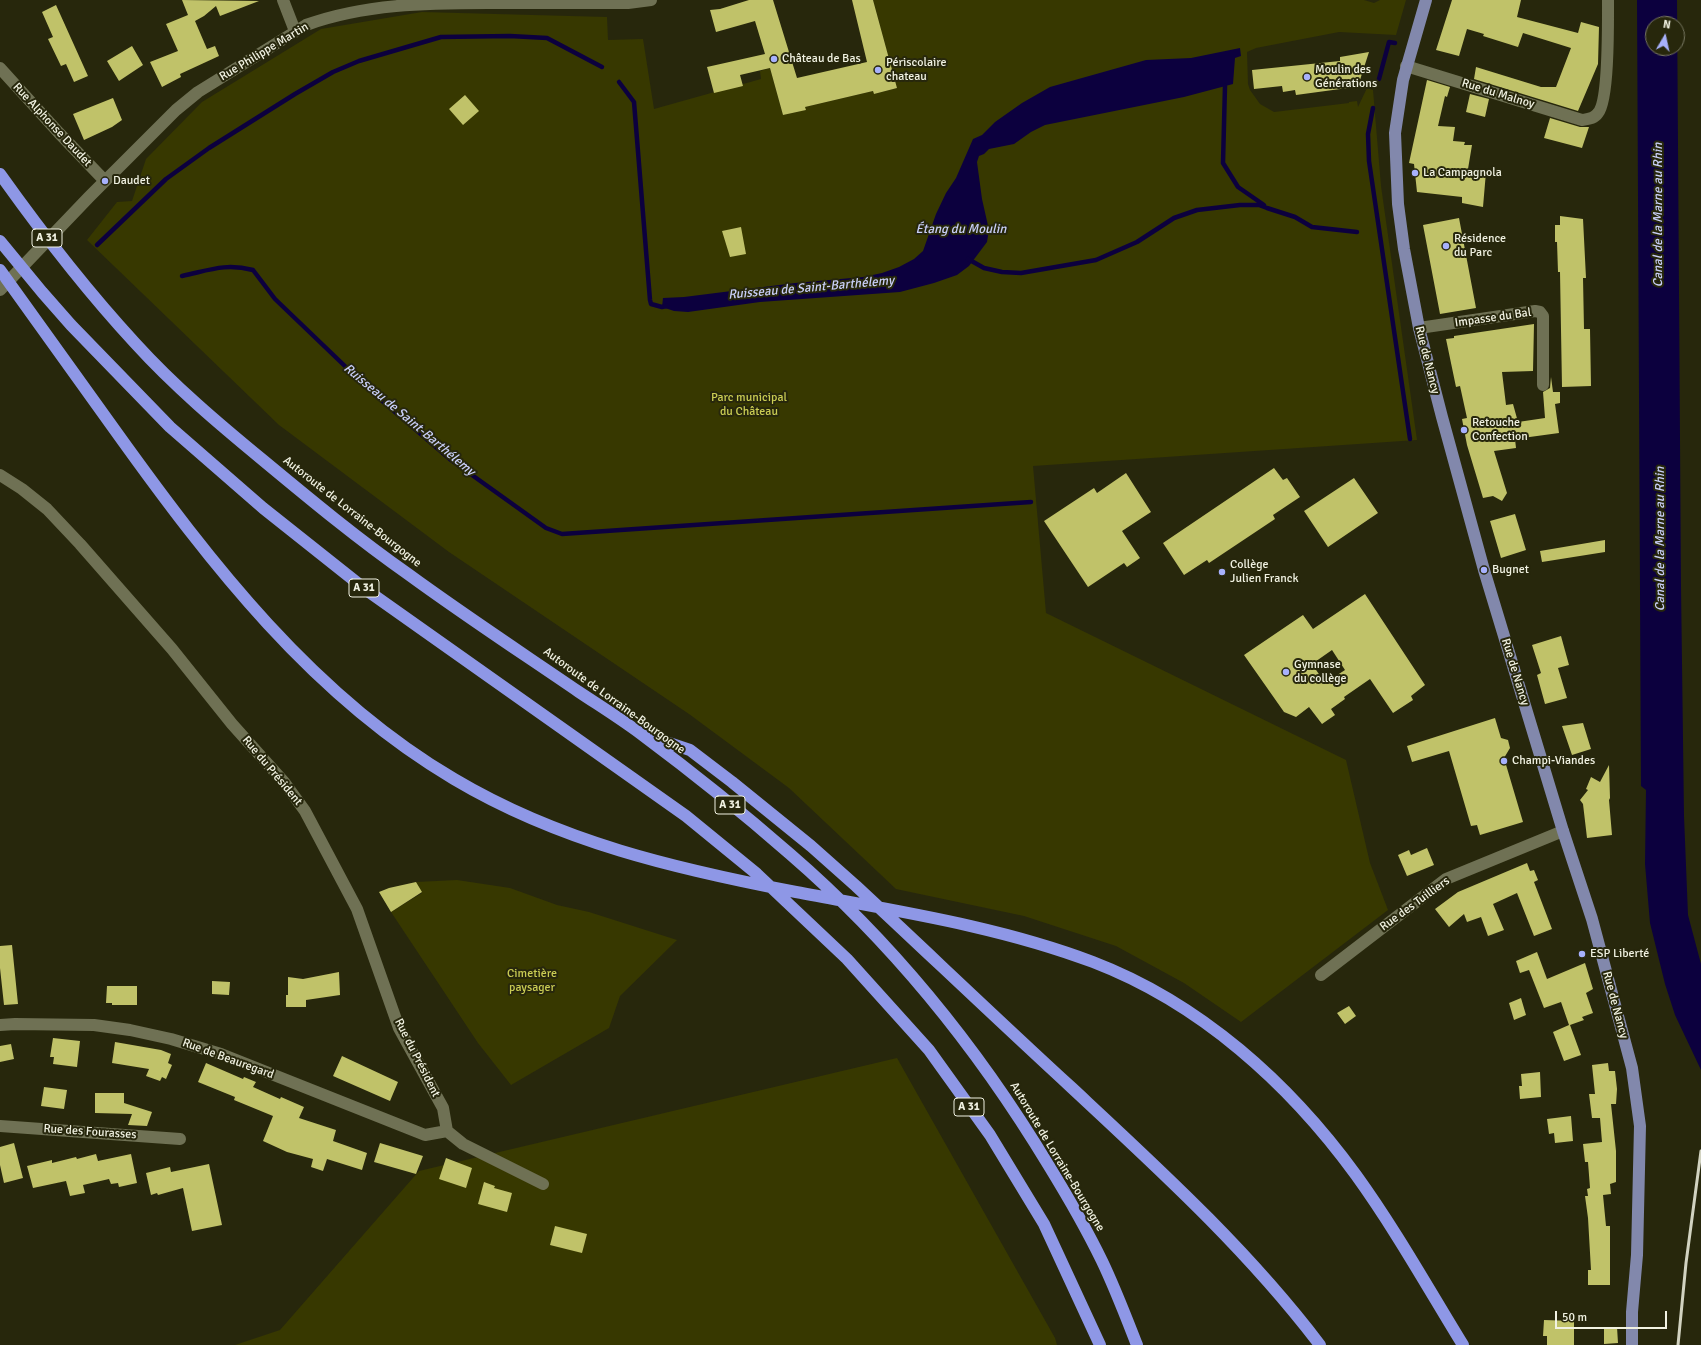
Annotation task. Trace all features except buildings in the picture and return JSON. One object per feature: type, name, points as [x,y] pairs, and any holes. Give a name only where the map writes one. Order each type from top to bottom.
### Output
[{"type":"highway","name":"Autoroute de Lorraine-Bourgogne","points":[[0,174],[39,228],[96,300],[137,346],[188,396],[296,488],[406,573],[639,733],[793,856],[859,919],[908,972],[946,1017],[985,1067],[1019,1115],[1074,1208],[1102,1261],[1137,1345]]},
{"type":"highway","name":"A 31","points":[[0,241],[17,263],[71,325],[170,427],[269,512],[365,588],[686,816],[757,874],[847,959],[929,1050],[990,1135],[1044,1224],[1100,1345]]},
{"type":"highway","points":[[0,270],[158,491],[226,577],[275,632],[338,695],[412,752],[455,780],[499,803],[546,825],[596,844],[637,857],[709,875],[993,932],[1044,945],[1096,964],[1143,985],[1186,1010],[1237,1047],[1263,1069],[1316,1125],[1355,1174],[1386,1219],[1463,1345]]},
{"type":"highway","points":[[639,733],[690,750],[811,846],[856,886],[1138,1149],[1220,1230],[1291,1306],[1320,1345]]},
{"type":"main road","name":"Rue de Nancy","points":[[1426,0],[1406,66],[1398,100],[1395,133],[1398,204],[1404,249],[1419,328],[1484,570],[1562,831],[1592,919],[1636,1085],[1640,1126],[1640,1160],[1632,1345]]},
{"type":"street","points":[[283,0],[295,31]]},
{"type":"street","name":"Rue Philippe Martin","points":[[0,290],[176,110],[198,92],[306,25],[323,18],[378,7],[423,3],[651,0]]},
{"type":"street","name":"Rue du Malnoy","points":[[1406,66],[1582,120],[1590,119],[1597,115],[1603,105],[1607,59],[1608,0]]},
{"type":"street","name":"Rue Alphonse Daudet","points":[[0,68],[105,181]]},
{"type":"street","name":"Impasse du Bal","points":[[1419,328],[1535,311],[1540,312],[1543,316],[1543,385]]},
{"type":"street","name":"Rue du Président","points":[[0,475],[22,489],[47,509],[80,544],[172,650],[232,724],[284,782],[305,811],[356,908],[399,1028],[442,1108],[447,1131]]},
{"type":"street","name":"Rue des Tuilliers","points":[[1322,975],[1446,879],[1562,831]]},
{"type":"street","name":"Rue de Beauregard","points":[[0,1025],[94,1025],[130,1030],[171,1039],[221,1054],[425,1134],[447,1131]]},
{"type":"street","name":"Rue des Fourasses","points":[[0,1126],[180,1139]]},
{"type":"street","points":[[447,1131],[463,1144],[543,1184]]},
{"type":"green space","name":"Parc municipal du Château","points":[[873,0],[1364,0],[1374,3],[1380,0],[1406,0],[1396,35],[1339,32],[1256,48],[1247,52],[1248,84],[1250,90],[1260,104],[1274,112],[1357,101],[1358,107],[1367,88],[1373,90],[1381,186],[1417,440],[1033,466],[1046,613],[1346,760],[1370,863],[1388,910],[1241,1022],[1184,983],[1116,946],[1024,916],[896,889],[789,788],[689,714],[449,552],[279,425],[87,240],[117,202],[132,201],[146,159],[202,102],[321,29],[422,12],[607,17],[608,40],[643,39],[654,109],[761,79],[760,71],[770,68],[783,115],[805,110],[805,107],[873,91],[874,94],[897,88]]},
{"type":"green space","name":"Cimetière paysager","points":[[457,880],[510,888],[557,905],[589,912],[677,940],[620,996],[609,1028],[511,1085],[478,1043],[391,912],[422,893],[416,882]]},
{"type":"green space","points":[[897,1058],[1055,1338],[1057,1345],[235,1345],[280,1330],[419,1171]]},
{"type":"water","name":"Canal de la Marne au Rhin","points":[[1637,0],[1677,0],[1677,16],[1645,16],[1645,56],[1677,56],[1684,816],[1688,915],[1701,964],[1701,1070],[1675,1015],[1665,984],[1650,923],[1645,864],[1646,790],[1641,786]]},
{"type":"water","name":"Étang du Moulin","points":[[1240,48],[1241,56],[1235,58],[1233,84],[1184,97],[1045,125],[1031,132],[1014,144],[989,149],[984,154],[979,156],[977,162],[982,199],[989,230],[987,242],[969,266],[957,275],[900,292],[760,302],[688,312],[674,311],[662,307],[663,298],[863,277],[882,273],[899,267],[914,259],[923,251],[936,214],[946,193],[956,178],[973,139],[982,135],[995,122],[1022,103],[1050,87],[1146,60],[1191,58]]},
{"type":"waterway","name":"Ruisseau de Saint-Barthélemy","points":[[97,245],[166,179],[209,148],[295,94],[333,72],[359,61],[441,37],[510,36],[547,38],[602,67]]},
{"type":"waterway","points":[[1379,79],[1389,42],[1395,43]]},
{"type":"waterway","name":"Ruisseau de Saint-Barthélemy","points":[[619,82],[634,102],[650,300],[651,304],[662,307],[667,306]]},
{"type":"waterway","points":[[1225,86],[1223,163],[1238,187],[1264,205]]},
{"type":"waterway","points":[[1373,108],[1368,134],[1369,161],[1410,439]]},
{"type":"waterway","name":"Ruisseau de Saint-Barthélemy","points":[[968,259],[984,268],[1002,272],[1021,273],[1096,260],[1137,242],[1174,218],[1197,210],[1240,205],[1259,205],[1295,217],[1312,227],[1357,232]]},
{"type":"waterway","name":"Ruisseau de Saint-Barthélemy","points":[[182,276],[226,267],[253,270],[275,299],[373,393],[451,460],[546,528],[562,534],[1031,502]]},
{"type":"railway","points":[[1678,1345],[1686,1263],[1701,1151]]},
{"type":"place","name":"Château de Bas","points":[[774,59]]},
{"type":"place","name":"Périscolaire chateau","points":[[878,70]]},
{"type":"place","name":"Moulin des Générations","points":[[1307,77]]},
{"type":"place","name":"La Campagnola","points":[[1415,173]]},
{"type":"place","name":"Daudet","points":[[105,181]]},
{"type":"place","name":"Résidence du Parc","points":[[1446,246]]},
{"type":"place","name":"Retouche Confection","points":[[1464,430]]},
{"type":"place","name":"Bugnet","points":[[1484,570]]},
{"type":"place","name":"Collège Julien Franck","points":[[1222,572]]},
{"type":"place","name":"Gymnase du collège","points":[[1286,672]]},
{"type":"place","name":"Champi-Viandes","points":[[1504,761]]},
{"type":"place","name":"ESP Liberté","points":[[1582,954]]}]
